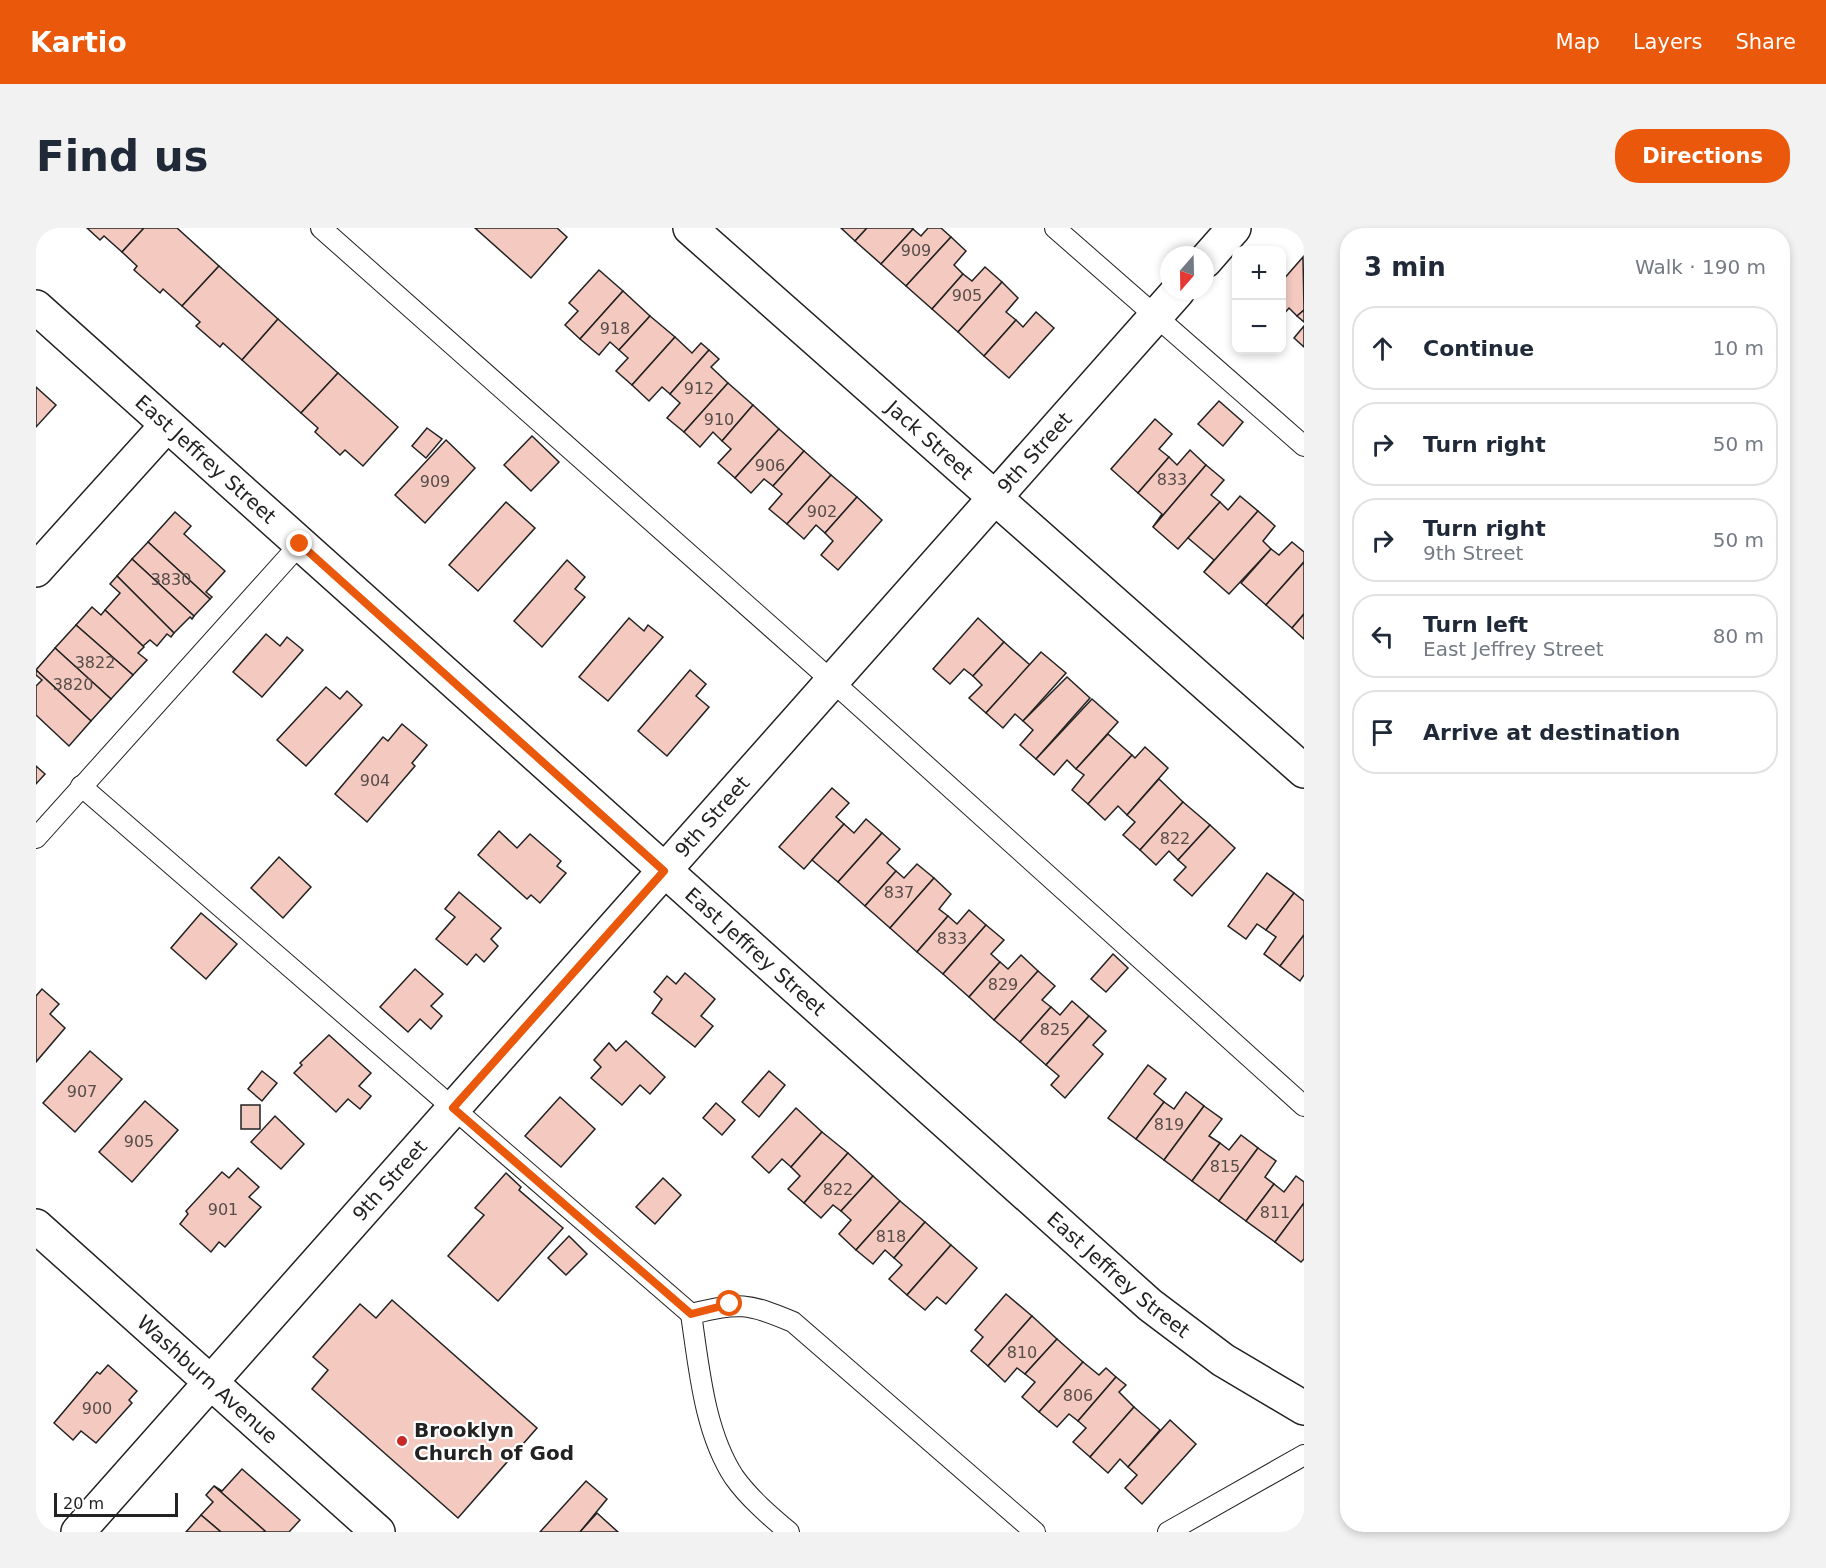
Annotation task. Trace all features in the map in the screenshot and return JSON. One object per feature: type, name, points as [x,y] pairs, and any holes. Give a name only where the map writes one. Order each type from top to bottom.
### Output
[{"type":"street","name":"Jack Street","points":[[690,228],[1304,771]]},
{"type":"street","points":[[1214,251],[1234,228]]},
{"type":"street","name":"9th Street","points":[[78,1532],[1170,300]]},
{"type":"street","name":"East Jeffrey Street","points":[[36,307],[1150,1305],[1223,1360],[1304,1408]]},
{"type":"street","points":[[36,570],[167,425]]},
{"type":"street","name":"Washburn Avenue","points":[[36,1226],[378,1532]]},
{"type":"lane","points":[[321,228],[832,681],[1304,1106]]},
{"type":"lane","points":[[1055,228],[1304,446]]},
{"type":"lane","points":[[36,838],[300,544]]},
{"type":"lane","points":[[81,786],[691,1314],[700,1369],[716,1438],[734,1476],[764,1511],[789,1532]]},
{"type":"lane","points":[[691,1314],[730,1304],[759,1308],[793,1322],[1035,1532]]},
{"type":"lane","points":[[1168,1532],[1304,1455]]},
{"type":"building","points":[[87,228],[144,228],[122,252],[104,236],[100,240]]},
{"type":"building","points":[[144,228],[177,228],[219,266],[182,306],[163,289],[160,293],[134,270],[137,266],[122,252]]},
{"type":"building","points":[[475,228],[557,228],[567,237],[531,278]]},
{"type":"building","points":[[841,228],[867,228],[855,241]]},
{"type":"building","points":[[867,228],[913,229],[881,264],[855,241]]},
{"type":"building","points":[[928,228],[941,228],[951,237],[906,286],[881,264],[913,229],[921,236]]},
{"type":"building","points":[[951,237],[966,251],[954,265],[963,274],[932,309],[906,286]]},
{"type":"building","points":[[1303,257],[1304,310],[1297,316],[1289,308],[1286,311],[1286,276]]},
{"type":"building","points":[[219,266],[278,319],[242,360],[223,343],[220,347],[196,326],[200,322],[182,306]]},
{"type":"building","points":[[985,267],[1002,282],[958,332],[932,309],[963,274],[972,281]]},
{"type":"building","points":[[599,270],[623,291],[580,339],[565,325],[578,311],[569,303]]},
{"type":"building","points":[[1002,282],[1018,298],[1006,312],[1016,320],[984,356],[958,332]]},
{"type":"building","points":[[623,291],[650,316],[619,350],[610,342],[599,355],[580,339]]},
{"type":"building","points":[[1304,310],[1304,322],[1297,316]]},
{"type":"building","points":[[1036,312],[1054,328],[1009,378],[984,356],[1016,320],[1023,327]]},
{"type":"building","points":[[650,316],[675,337],[632,385],[616,371],[628,358],[619,350]]},
{"type":"building","points":[[278,319],[338,373],[301,413],[242,360]]},
{"type":"building","points":[[1304,326],[1304,347],[1294,338]]},
{"type":"building","points":[[675,337],[692,353],[701,343],[709,350],[670,394],[662,387],[649,401],[632,385]]},
{"type":"building","points":[[709,350],[719,359],[711,367],[728,383],[684,432],[667,418],[680,403],[670,394]]},
{"type":"building","points":[[338,373],[398,427],[363,466],[345,450],[340,455],[315,432],[318,428],[301,413]]},
{"type":"building","points":[[728,383],[753,405],[722,441],[713,432],[700,447],[684,432]]},
{"type":"building","points":[[36,387],[56,405],[36,427]]},
{"type":"building","points":[[1219,401],[1243,422],[1223,446],[1198,424]]},
{"type":"building","points":[[753,405],[779,429],[735,478],[718,463],[731,449],[722,441]]},
{"type":"building","points":[[1155,419],[1172,434],[1159,449],[1169,457],[1138,493],[1111,469]]},
{"type":"building","points":[[427,428],[442,439],[426,458],[412,446]]},
{"type":"building","points":[[779,429],[804,451],[773,486],[764,479],[751,493],[735,478]]},
{"type":"building","points":[[532,436],[559,462],[531,491],[504,465]]},
{"type":"building","points":[[446,440],[475,468],[425,523],[395,495]]},
{"type":"building","points":[[1190,450],[1206,465],[1153,527],[1162,514],[1138,493],[1169,457],[1177,465]]},
{"type":"building","points":[[804,451],[831,475],[787,524],[769,509],[782,494],[773,486]]},
{"type":"building","points":[[1206,465],[1224,480],[1211,495],[1220,502],[1178,549],[1153,527]]},
{"type":"building","points":[[831,475],[857,497],[825,533],[816,525],[804,539],[787,524]]},
{"type":"building","points":[[1240,496],[1258,511],[1204,572],[1214,560],[1188,538],[1220,502],[1228,510]]},
{"type":"building","points":[[857,497],[882,520],[838,570],[821,555],[833,541],[825,533]]},
{"type":"building","points":[[506,502],[535,528],[478,591],[449,565]]},
{"type":"building","points":[[1258,511],[1275,526],[1263,541],[1271,549],[1229,594],[1204,572]]},
{"type":"building","points":[[175,512],[191,526],[184,534],[225,571],[206,592],[212,597],[210,599],[148,542]]},
{"type":"building","points":[[148,542],[210,599],[194,616],[132,559]]},
{"type":"building","points":[[1292,542],[1304,552],[1304,562],[1266,605],[1241,583],[1271,549],[1279,555]]},
{"type":"building","points":[[132,559],[194,616],[192,619],[190,617],[174,633],[117,576]]},
{"type":"building","points":[[567,560],[585,577],[575,589],[585,597],[542,647],[514,621]]},
{"type":"building","points":[[1304,562],[1304,614],[1292,628],[1266,605]]},
{"type":"building","points":[[117,576],[174,633],[171,637],[167,634],[157,646],[150,640],[143,646],[105,610],[120,593],[110,584]]},
{"type":"building","points":[[92,607],[101,615],[105,610],[144,647],[138,653],[147,660],[133,675],[76,625]]},
{"type":"building","points":[[1304,614],[1304,639],[1292,628]]},
{"type":"building","points":[[629,618],[644,631],[648,625],[663,637],[608,701],[579,677]]},
{"type":"building","points":[[978,618],[1004,642],[973,676],[964,669],[950,684],[933,669]]},
{"type":"building","points":[[76,625],[133,675],[111,699],[55,648]]},
{"type":"building","points":[[266,634],[280,646],[287,637],[303,650],[262,697],[233,672]]},
{"type":"building","points":[[1004,642],[1030,665],[986,713],[969,698],[982,685],[973,676]]},
{"type":"building","points":[[55,648],[111,699],[91,721],[36,670]]},
{"type":"building","points":[[1041,652],[1066,673],[1023,721],[1015,714],[1003,728],[986,713]]},
{"type":"building","points":[[36,670],[91,721],[69,746],[36,715],[36,686],[42,680],[36,675]]},
{"type":"building","points":[[690,670],[706,684],[696,696],[709,707],[667,756],[638,731]]},
{"type":"building","points":[[1067,677],[1090,698],[1036,759],[1020,745],[1033,730],[1023,721]]},
{"type":"building","points":[[326,687],[340,699],[347,691],[362,705],[306,766],[277,740]]},
{"type":"building","points":[[1092,699],[1118,722],[1076,769],[1067,760],[1054,775],[1036,759]]},
{"type":"building","points":[[402,724],[427,745],[412,763],[415,766],[367,822],[335,794],[383,737],[388,741]]},
{"type":"building","points":[[1108,734],[1132,755],[1088,804],[1072,790],[1084,775],[1076,769]]},
{"type":"building","points":[[1145,747],[1168,768],[1127,815],[1118,806],[1105,820],[1088,804],[1132,755],[1135,758]]},
{"type":"building","points":[[36,766],[45,774],[36,784]]},
{"type":"building","points":[[1159,779],[1183,802],[1140,850],[1123,835],[1135,822],[1127,815]]},
{"type":"building","points":[[832,788],[849,803],[836,817],[844,824],[804,869],[779,847]]},
{"type":"building","points":[[1183,802],[1210,825],[1178,860],[1169,851],[1156,865],[1140,850]]},
{"type":"building","points":[[866,819],[882,833],[838,882],[812,860],[844,824],[854,833]]},
{"type":"building","points":[[1210,825],[1235,848],[1192,896],[1174,880],[1186,867],[1178,860]]},
{"type":"building","points":[[499,831],[517,848],[530,834],[561,861],[557,866],[566,873],[540,903],[531,895],[527,899],[478,855]]},
{"type":"building","points":[[882,833],[900,849],[887,863],[896,871],[865,906],[838,882]]},
{"type":"building","points":[[279,857],[311,887],[283,918],[251,888]]},
{"type":"building","points":[[917,864],[934,878],[890,928],[865,906],[896,871],[904,878]]},
{"type":"building","points":[[1267,873],[1294,893],[1266,930],[1257,924],[1246,939],[1228,926]]},
{"type":"building","points":[[934,878],[951,894],[939,909],[948,916],[917,952],[890,928]]},
{"type":"building","points":[[459,892],[501,928],[491,939],[498,946],[484,962],[476,954],[467,965],[436,939],[455,917],[445,909]]},
{"type":"building","points":[[1294,893],[1304,901],[1304,935],[1280,966],[1264,954],[1276,937],[1266,930]]},
{"type":"building","points":[[969,910],[986,925],[943,974],[917,952],[948,916],[957,924]]},
{"type":"building","points":[[201,913],[237,944],[206,979],[171,948]]},
{"type":"building","points":[[986,925],[1004,940],[991,954],[1000,962],[969,997],[943,974]]},
{"type":"building","points":[[1304,935],[1304,975],[1300,981],[1280,966]]},
{"type":"building","points":[[1113,954],[1128,968],[1106,992],[1091,979]]},
{"type":"building","points":[[1021,955],[1038,971],[994,1020],[969,997],[1000,962],[1008,969]]},
{"type":"building","points":[[415,969],[443,994],[431,1006],[442,1016],[431,1029],[420,1019],[408,1032],[380,1007]]},
{"type":"building","points":[[1038,971],[1055,986],[1042,1000],[1051,1007],[1020,1042],[994,1020]]},
{"type":"building","points":[[685,973],[715,999],[701,1016],[713,1026],[695,1047],[652,1013],[662,999],[654,992],[667,976],[676,984]]},
{"type":"building","points":[[42,989],[59,1004],[50,1014],[65,1028],[36,1062],[36,996]]},
{"type":"building","points":[[1072,1001],[1089,1016],[1046,1065],[1020,1042],[1051,1007],[1060,1015]]},
{"type":"building","points":[[1089,1016],[1106,1031],[1093,1045],[1103,1054],[1065,1098],[1051,1085],[1059,1076],[1046,1065]]},
{"type":"building","points":[[329,1035],[371,1073],[359,1086],[371,1096],[360,1109],[348,1099],[336,1112],[294,1073],[302,1065],[300,1063]]},
{"type":"building","points":[[626,1041],[665,1077],[650,1094],[640,1085],[622,1105],[591,1078],[601,1067],[594,1060],[609,1043],[616,1051]]},
{"type":"building","points":[[90,1051],[122,1079],[75,1132],[43,1103]]},
{"type":"building","points":[[1148,1065],[1166,1079],[1154,1094],[1164,1102],[1136,1139],[1108,1118]]},
{"type":"building","points":[[262,1071],[277,1083],[262,1101],[248,1089]]},
{"type":"building","points":[[769,1071],[785,1085],[759,1117],[742,1102]]},
{"type":"building","points":[[1186,1092],[1204,1106],[1164,1160],[1136,1139],[1164,1102],[1174,1109]]},
{"type":"building","points":[[560,1097],[595,1129],[561,1167],[525,1136]]},
{"type":"building","points":[[145,1101],[178,1130],[132,1182],[99,1152]]},
{"type":"building","points":[[716,1103],[735,1120],[722,1135],[703,1118]]},
{"type":"building","points":[[241,1105],[260,1105],[260,1129],[241,1129]]},
{"type":"building","points":[[1204,1106],[1222,1119],[1209,1136],[1220,1143],[1192,1181],[1164,1160]]},
{"type":"building","points":[[796,1108],[822,1132],[791,1167],[782,1159],[769,1173],[752,1157]]},
{"type":"building","points":[[275,1116],[304,1144],[281,1169],[251,1142]]},
{"type":"building","points":[[822,1132],[848,1153],[804,1203],[788,1189],[800,1176],[791,1167]]},
{"type":"building","points":[[1241,1135],[1258,1148],[1219,1201],[1192,1181],[1220,1143],[1229,1150]]},
{"type":"building","points":[[1258,1148],[1276,1161],[1265,1177],[1274,1184],[1246,1221],[1219,1201]]},
{"type":"building","points":[[848,1153],[873,1176],[841,1211],[833,1205],[821,1218],[804,1203]]},
{"type":"building","points":[[238,1168],[259,1187],[249,1197],[261,1207],[225,1247],[219,1242],[211,1252],[180,1224],[188,1214],[186,1211],[222,1172],[229,1178]]},
{"type":"building","points":[[506,1173],[521,1187],[519,1190],[563,1228],[498,1301],[448,1256],[484,1215],[475,1208]]},
{"type":"building","points":[[873,1176],[900,1201],[856,1250],[839,1234],[851,1220],[841,1211]]},
{"type":"building","points":[[1296,1176],[1304,1182],[1304,1203],[1275,1242],[1246,1221],[1274,1184],[1284,1192]]},
{"type":"building","points":[[663,1178],[681,1195],[655,1224],[636,1207]]},
{"type":"building","points":[[900,1201],[925,1222],[894,1258],[885,1250],[873,1264],[856,1250]]},
{"type":"building","points":[[1304,1203],[1304,1259],[1301,1262],[1275,1242]]},
{"type":"building","points":[[925,1222],[951,1245],[907,1295],[889,1279],[902,1265],[894,1258]]},
{"type":"building","points":[[569,1236],[587,1254],[566,1275],[548,1258]]},
{"type":"building","points":[[951,1245],[977,1268],[946,1304],[937,1297],[925,1310],[907,1295]]},
{"type":"building","points":[[1006,1294],[1032,1316],[988,1366],[971,1351],[983,1337],[975,1330]]},
{"type":"building","points":[[392,1300],[537,1428],[458,1518],[312,1389],[328,1370],[313,1357],[360,1304],[376,1318]]},
{"type":"building","points":[[1032,1316],[1057,1339],[1025,1374],[1017,1368],[1005,1382],[988,1366]]},
{"type":"building","points":[[1057,1339],[1083,1362],[1039,1412],[1022,1397],[1035,1382],[1025,1374]]},
{"type":"building","points":[[1083,1362],[1099,1375],[1106,1368],[1116,1377],[1078,1421],[1069,1414],[1057,1427],[1039,1412]]},
{"type":"building","points":[[108,1365],[137,1391],[129,1400],[132,1403],[96,1443],[81,1431],[73,1440],[54,1423],[97,1372],[100,1374]]},
{"type":"building","points":[[1116,1377],[1126,1385],[1119,1392],[1134,1407],[1090,1457],[1073,1442],[1086,1428],[1078,1421]]},
{"type":"building","points":[[1134,1407],[1160,1430],[1128,1467],[1120,1459],[1108,1473],[1090,1457]]},
{"type":"building","points":[[1170,1420],[1196,1444],[1142,1504],[1125,1488],[1137,1475],[1128,1467]]},
{"type":"building","points":[[242,1469],[300,1520],[289,1532],[266,1532],[214,1486],[222,1491]]},
{"type":"building","points":[[586,1481],[607,1499],[580,1532],[540,1532]]},
{"type":"building","points":[[214,1486],[265,1531],[221,1532],[201,1515],[213,1502],[206,1495]]},
{"type":"building","points":[[597,1513],[618,1532],[580,1532]]},
{"type":"building","points":[[201,1515],[221,1532],[186,1532]]},
{"type":"place","name":"Brooklyn Church of God","points":[[402,1441]]},
{"type":"route","points":[[300,544],[664,871],[453,1108],[691,1314],[730,1304]]}]
